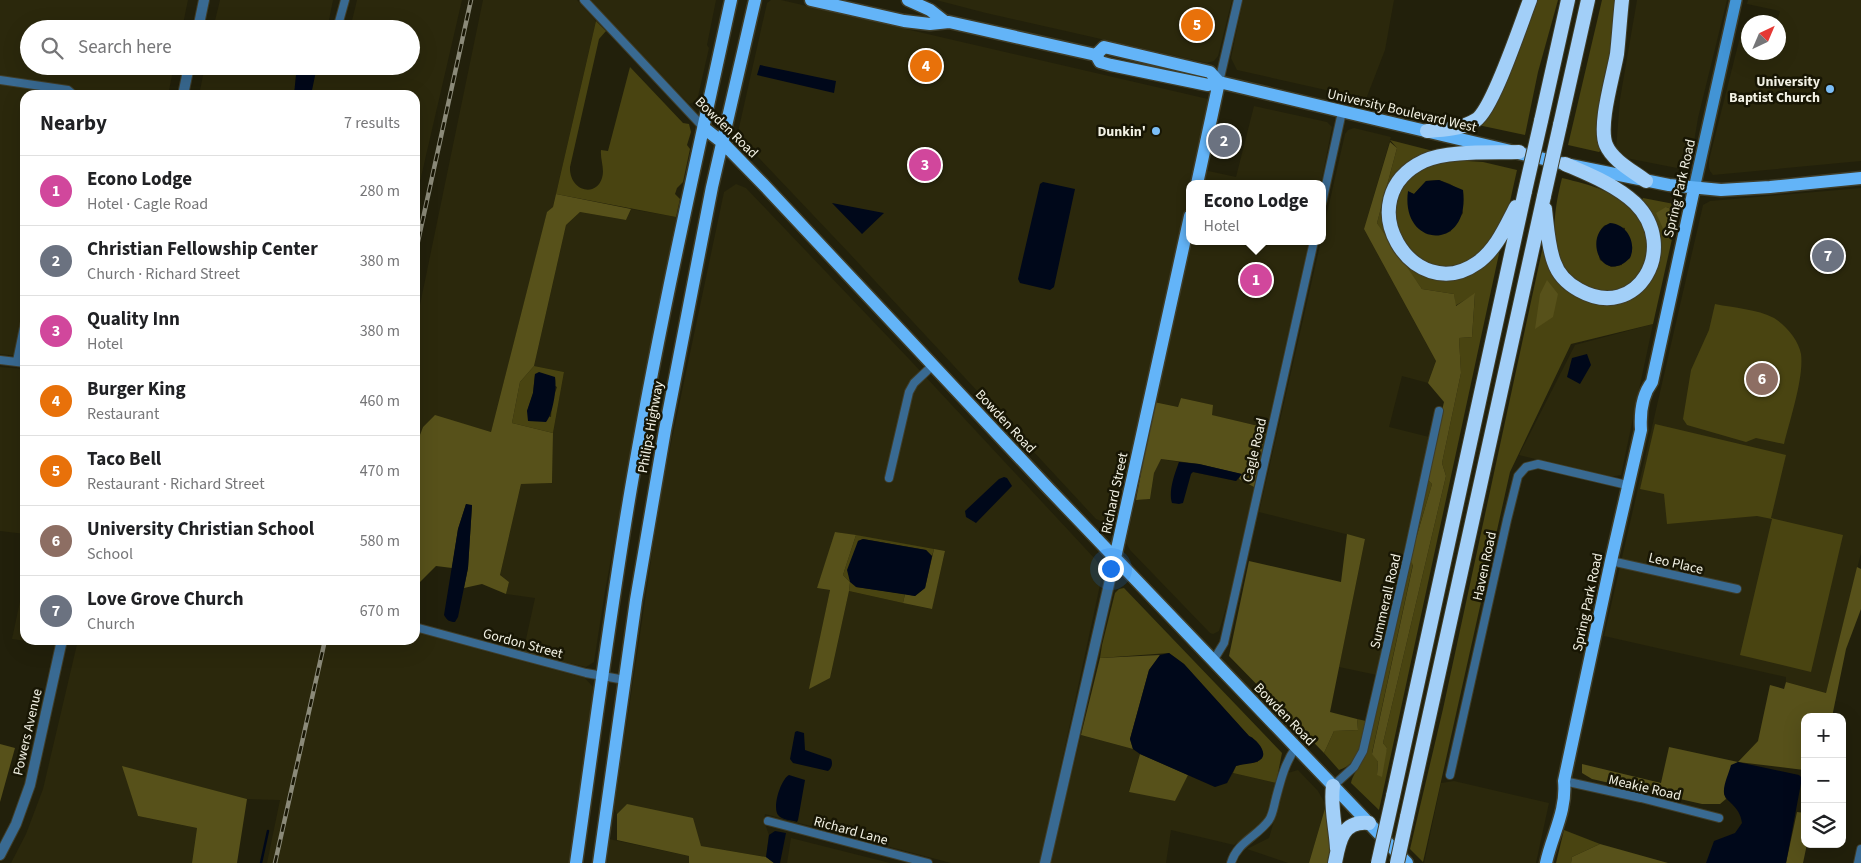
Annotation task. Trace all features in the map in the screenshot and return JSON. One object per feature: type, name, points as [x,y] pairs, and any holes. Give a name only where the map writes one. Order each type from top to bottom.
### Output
[{"type":"highway","points":[[1427,131],[1456,128],[1476,120],[1482,114],[1491,99],[1530,0]]},
{"type":"highway","points":[[1378,863],[1568,0]]},
{"type":"highway","points":[[1397,863],[1588,0]]},
{"type":"highway","points":[[1622,0],[1617,51],[1604,118],[1604,136],[1610,152],[1646,181]]},
{"type":"highway","points":[[1519,152],[1442,156],[1419,164],[1404,176],[1394,192],[1389,211],[1391,229],[1399,247],[1419,266],[1432,271],[1459,272],[1478,262],[1491,249],[1525,191]]},
{"type":"highway","points":[[1544,196],[1547,228],[1554,262],[1557,269],[1568,282],[1590,296],[1605,298],[1626,294],[1641,282],[1651,267],[1654,245],[1651,229],[1645,216],[1635,203],[1619,191],[1565,164]]},
{"type":"highway","points":[[1333,786],[1331,800],[1338,849]]},
{"type":"highway","points":[[1335,863],[1345,830],[1359,822],[1369,823]]},
{"type":"main road","name":"Philips Highway","points":[[577,862],[602,676],[642,426],[664,313],[731,0]]},
{"type":"main road","name":"Philips Highway","points":[[599,863],[664,430],[712,187],[755,0]]},
{"type":"main road","name":"University Boulevard West","points":[[811,0],[904,22],[930,24],[944,21],[1096,55],[1100,62],[1111,65],[1208,85],[1219,82],[1565,164],[1646,181],[1694,189],[1721,190],[1861,178]]},
{"type":"main road","name":"University Boulevard West","points":[[908,0],[930,10],[944,21]]},
{"type":"main road","name":"Spring Park Road","points":[[1546,863],[1549,848],[1561,820],[1566,794],[1564,781],[1627,485],[1641,430],[1640,416],[1647,388],[1652,382],[1736,0]]},
{"type":"main road","points":[[1198,180],[1219,82]]},
{"type":"main road","name":"Bowden Road","points":[[704,128],[723,143],[1115,558],[1407,863]]},
{"type":"main road","name":"Richard Street","points":[[1115,558],[1186,234]]},
{"type":"main road","points":[[642,426],[664,430]]},
{"type":"main road","points":[[577,862],[594,863]]},
{"type":"street","points":[[200,20],[204,0]]},
{"type":"street","points":[[339,20],[345,0]]},
{"type":"street","name":"Bowden Road","points":[[584,0],[704,128]]},
{"type":"street","points":[[1219,82],[1238,0]]},
{"type":"street","points":[[184,90],[187,75]]},
{"type":"street","points":[[0,80],[68,90]]},
{"type":"street","points":[[1326,185],[1342,112]]},
{"type":"street","name":"Cagle Road","points":[[1213,661],[1224,643],[1313,245]]},
{"type":"street","points":[[0,360],[20,362]]},
{"type":"street","points":[[889,478],[909,392],[914,383],[932,365]]},
{"type":"street","name":"Summerall Road","points":[[1333,786],[1354,767],[1363,752],[1439,411]]},
{"type":"street","name":"Haven Road","points":[[1450,775],[1518,476],[1526,467],[1538,464],[1627,485]]},
{"type":"street","name":"Richard Street","points":[[1045,863],[1115,558]]},
{"type":"street","name":"Leo Place","points":[[1611,561],[1737,589]]},
{"type":"street","name":"Gordon Street","points":[[420,628],[586,673],[625,680]]},
{"type":"street","name":"Powers Avenue","points":[[0,855],[16,824],[30,785],[61,645]]},
{"type":"street","points":[[1231,863],[1241,846],[1262,829],[1271,818],[1283,771],[1288,758],[1296,747]]},
{"type":"street","name":"Meakie Road","points":[[1564,781],[1720,818]]},
{"type":"street","name":"Richard Lane","points":[[768,821],[928,863]]},
{"type":"street","points":[[1858,863],[1861,849]]},
{"type":"shaded area","points":[[0,0],[188,0],[184,20],[20,20],[20,75],[172,75],[169,90],[20,90],[20,356],[0,354]]},
{"type":"shaded area","points":[[220,0],[333,0],[329,20],[215,20]]},
{"type":"shaded area","points":[[357,0],[462,0],[420,181],[420,90],[312,90],[314,75],[420,75],[420,20],[352,20]]},
{"type":"shaded area","points":[[483,0],[577,0],[596,21],[553,207],[547,213],[491,432],[435,416],[423,427],[420,435],[420,305]]},
{"type":"shaded area","points":[[589,0],[716,0],[707,45],[709,48],[697,101],[689,104]]},
{"type":"shaded area","points":[[771,0],[781,0],[1208,99],[1192,180],[1186,180],[1186,209],[1160,327],[1115,519],[1110,525],[1096,519],[740,138],[738,132],[767,3]]},
{"type":"shaded area","points":[[936,0],[1232,0],[1218,56],[1214,61],[1207,63]]},
{"type":"shaded area","points":[[1243,0],[1394,0],[1385,50],[1366,99],[1237,70],[1231,58]]},
{"type":"shaded area","points":[[1533,0],[1558,0],[1538,72],[1525,135],[1478,125]]},
{"type":"shaded area","points":[[1602,0],[1619,0],[1604,148],[1599,152],[1568,145]]},
{"type":"shaded area","points":[[1637,0],[1727,0],[1698,118],[1690,166],[1682,169],[1626,158],[1616,149],[1620,99]]},
{"type":"shaded area","points":[[1748,0],[1861,0],[1861,161],[1713,175],[1710,171],[1709,160],[1741,33],[1741,60],[1786,60],[1786,15],[1779,15],[1780,11],[1747,4]]},
{"type":"shaded area","points":[[596,21],[606,31],[599,39],[570,167],[571,175],[574,182],[583,189],[589,190],[599,184],[603,175],[601,150],[608,151],[630,67],[683,123],[689,124],[691,132],[687,145],[690,149],[683,182],[677,188],[675,194],[680,199],[676,217],[556,194]]},
{"type":"shaded area","points":[[203,75],[296,75],[294,90],[200,90]]},
{"type":"shaded area","points":[[1254,106],[1327,122],[1332,127],[1322,180],[1202,180],[1204,170],[1236,177]]},
{"type":"shaded area","points":[[1354,128],[1391,137],[1364,229],[1436,361],[1428,383],[1402,376],[1389,427],[1429,437],[1377,675],[1339,667],[1365,539],[1259,512],[1320,245],[1326,245],[1326,217],[1345,134],[1348,130]]},
{"type":"shaded area","points":[[1390,140],[1437,152],[1422,157],[1384,218],[1389,242],[1377,223],[1397,148]]},
{"type":"shaded area","points":[[1390,142],[1397,148],[1377,223],[1422,289],[1454,294],[1456,306],[1475,293],[1472,337],[1459,338],[1461,373],[1442,463],[1446,476],[1383,743],[1387,748],[1382,777],[1377,775],[1378,762],[1372,754],[1413,565],[1410,559],[1432,484],[1426,478],[1444,402],[1428,383],[1436,361],[1364,229]]},
{"type":"shaded area","points":[[1451,160],[1483,162],[1517,170],[1507,215],[1494,238],[1471,261],[1448,267],[1433,265],[1416,257],[1398,236],[1394,207],[1405,182],[1423,167]],"holes":[[[1439,180],[1458,189],[1463,213],[1450,232],[1408,192],[1414,194],[1426,181]]]},
{"type":"shaded area","points":[[1562,178],[1583,184],[1613,195],[1638,216],[1648,232],[1650,245],[1645,268],[1632,283],[1618,291],[1602,291],[1589,288],[1574,281],[1564,270],[1558,257],[1555,241],[1554,225]],"holes":[[[1605,225],[1625,228],[1622,265],[1611,267],[1600,260],[1598,251],[1600,232]]]},
{"type":"shaded area","points":[[736,184],[746,188],[910,360],[1096,560],[1103,571],[1040,863],[951,863],[765,814],[764,821],[769,835],[766,857],[701,846],[627,804],[617,814],[614,809],[662,486],[724,192]],"holes":[[[836,532],[945,552],[931,609],[849,591],[830,678],[810,688],[830,590],[817,588]]]},
{"type":"shaded area","points":[[1861,188],[1861,553],[1826,693],[1786,682],[1786,677],[1604,636],[1703,205],[1710,201]]},
{"type":"shaded area","points":[[556,194],[631,209],[626,220],[580,212],[566,225],[534,366],[520,382],[512,423],[553,433],[552,483],[521,484],[500,575],[509,582],[506,594],[482,584],[464,588],[468,568],[472,506],[466,504],[458,529],[452,568],[436,566],[420,582],[420,435],[423,427],[435,415],[491,432],[547,212],[553,207]]},
{"type":"shaded area","points":[[1643,198],[1674,204],[1679,212],[1666,207],[1666,235],[1672,239],[1653,324],[1571,344],[1510,472],[1423,862],[1410,849],[1443,709],[1543,246],[1556,275],[1611,303],[1655,267],[1641,201]]},
{"type":"shaded area","points":[[1666,207],[1679,212],[1672,239],[1666,235],[1656,213]]},
{"type":"shaded area","points":[[631,209],[676,217],[605,591],[594,662],[586,667],[523,653],[535,598],[506,594],[509,582],[500,575],[521,484],[552,483],[553,433],[564,372],[534,366],[566,225],[580,212],[626,220]]},
{"type":"shaded area","points":[[1189,245],[1308,245],[1267,428],[1211,415],[1212,405],[1181,398],[1178,407],[1154,402]]},
{"type":"shaded area","points":[[1497,248],[1500,249],[1379,810],[1351,783],[1366,754],[1426,478],[1432,484],[1410,558],[1413,564],[1372,753],[1378,762],[1377,775],[1387,748],[1383,743],[1446,476],[1442,463],[1461,373],[1459,338],[1472,337],[1475,294],[1455,306],[1454,294],[1422,289],[1402,261],[1426,274],[1447,277]]},
{"type":"shaded area","points":[[1547,280],[1558,294],[1553,317],[1535,329],[1540,294]]},
{"type":"shaded area","points":[[1715,304],[1753,311],[1774,318],[1787,329],[1798,344],[1801,354],[1800,375],[1796,399],[1784,444],[1756,438],[1746,442],[1687,425],[1683,419],[1691,370],[1709,330]]},
{"type":"shaded area","points":[[1653,324],[1621,475],[1609,477],[1519,455],[1575,345]]},
{"type":"shaded area","points":[[534,366],[564,372],[553,433],[512,423],[520,382]],"holes":[[[535,374],[557,387],[552,402],[551,417],[527,411],[533,393]]]},
{"type":"shaded area","points":[[0,367],[20,369],[20,533],[0,531]]},
{"type":"shaded area","points":[[1181,398],[1213,405],[1212,415],[1267,428],[1254,487],[1239,479],[1241,474],[1199,464],[1161,459],[1154,473],[1150,499],[1136,500],[1154,402],[1178,407]]},
{"type":"shaded area","points":[[1655,424],[1786,455],[1771,518],[1843,535],[1811,672],[1740,655],[1772,519],[1757,516],[1667,524],[1664,494],[1640,489]]},
{"type":"shaded area","points":[[1160,459],[1179,462],[1174,477],[1193,472],[1236,481],[1239,479],[1254,487],[1230,595],[1219,631],[1213,634],[1130,550],[1126,543],[1136,500],[1150,499],[1154,473]]},
{"type":"shaded area","points":[[835,532],[856,535],[843,575],[850,582],[849,591],[830,678],[809,689],[830,590],[817,588]]},
{"type":"shaded area","points":[[1347,534],[1365,539],[1330,712],[1357,719],[1358,730],[1334,731],[1324,753],[1229,656],[1249,561],[1341,582]]},
{"type":"shaded area","points":[[856,535],[934,549],[932,556],[926,550],[863,539],[858,541],[856,587],[905,594],[903,603],[849,591],[850,582],[843,575]]},
{"type":"shaded area","points":[[934,549],[945,551],[932,609],[903,603],[905,594],[915,596],[925,588]]},
{"type":"shaded area","points":[[1857,567],[1861,569],[1861,609],[1846,649],[1833,713],[1801,713],[1801,770],[1738,762],[1758,741],[1770,685],[1784,689],[1786,682],[1826,693]]},
{"type":"shaded area","points":[[1124,588],[1282,753],[1276,783],[1233,773],[1236,766],[1258,762],[1253,738],[1249,736],[1184,664],[1169,653],[1100,658],[1115,593],[1119,589]]},
{"type":"shaded area","points":[[20,601],[20,640],[12,639]]},
{"type":"shaded area","points":[[420,633],[585,678],[593,687],[590,723],[570,863],[267,863],[280,800],[247,799],[123,767],[138,816],[197,828],[192,863],[11,863],[26,834],[43,789],[77,645],[420,645]]},
{"type":"shaded area","points":[[1160,655],[1149,670],[1130,739],[1133,749],[1081,735],[1100,658]]},
{"type":"shaded area","points":[[1357,719],[1366,721],[1359,750],[1352,762],[1339,770],[1324,753],[1334,731],[1358,730]]},
{"type":"shaded area","points":[[1081,735],[1133,749],[1140,754],[1129,791],[1175,801],[1188,775],[1215,787],[1227,783],[1233,773],[1276,783],[1264,822],[1234,845],[1171,830],[1166,863],[1050,863]]},
{"type":"shaded area","points":[[0,744],[15,748],[0,802]]},
{"type":"shaded area","points":[[1669,747],[1738,762],[1724,792],[1726,799],[1720,804],[1702,804],[1592,779],[1582,773],[1582,764],[1661,783]]},
{"type":"shaded area","points":[[1140,754],[1188,775],[1175,801],[1129,792]]},
{"type":"shaded area","points":[[122,766],[247,799],[237,863],[192,863],[197,828],[138,816]]},
{"type":"shaded area","points":[[1298,770],[1318,791],[1326,805],[1309,863],[1288,863],[1247,849],[1269,838],[1288,773]]},
{"type":"shaded area","points":[[1454,781],[1549,803],[1536,863],[1424,863],[1441,783]]},
{"type":"shaded area","points":[[627,804],[693,818],[701,846],[766,857],[774,863],[689,863],[689,856],[617,840],[617,814]]},
{"type":"shaded area","points":[[1326,805],[1332,835],[1330,863],[1309,863]]},
{"type":"shaded area","points":[[1797,812],[1801,812],[1801,848],[1806,848],[1803,863],[1786,863]]},
{"type":"shaded area","points":[[1564,830],[1600,844],[1572,857],[1571,863],[1556,863]]},
{"type":"shaded area","points":[[791,838],[890,863],[787,863]]},
{"type":"shaded area","points":[[609,839],[689,856],[689,863],[607,863]]},
{"type":"shaded area","points":[[1600,844],[1668,863],[1571,863],[1572,857]]},
{"type":"water","points":[[760,65],[836,81],[834,93],[757,75]]},
{"type":"water","points":[[296,75],[315,75],[312,90],[294,90]]},
{"type":"water","points":[[1439,180],[1463,190],[1463,210],[1457,224],[1447,233],[1435,235],[1424,233],[1414,224],[1408,210],[1408,191],[1414,194],[1426,181]]},
{"type":"water","points":[[1043,182],[1075,189],[1054,287],[1050,290],[1020,283],[1018,279],[1040,184]]},
{"type":"water","points":[[832,203],[884,213],[862,234]]},
{"type":"water","points":[[1610,223],[1616,224],[1626,231],[1631,241],[1632,252],[1630,258],[1620,265],[1611,266],[1604,263],[1596,247],[1597,237],[1602,229]]},
{"type":"water","points":[[1587,354],[1591,365],[1580,384],[1567,377],[1572,358]]},
{"type":"water","points":[[539,372],[555,377],[554,401],[546,422],[528,421],[527,411],[533,393],[535,374]]},
{"type":"water","points":[[1179,462],[1199,464],[1242,474],[1236,481],[1193,472],[1183,503],[1172,503],[1171,488]]},
{"type":"water","points":[[1007,478],[1012,486],[976,523],[966,517],[965,511],[999,479]]},
{"type":"water","points":[[466,504],[472,505],[468,568],[458,617],[453,622],[444,615],[458,529]]},
{"type":"water","points":[[863,539],[926,550],[932,556],[925,588],[915,596],[856,587],[850,582],[847,570],[858,541]]},
{"type":"water","points":[[1169,653],[1184,664],[1262,749],[1263,756],[1261,760],[1236,766],[1227,783],[1215,787],[1140,754],[1133,749],[1130,739],[1149,670],[1160,655]]},
{"type":"water","points":[[795,732],[804,733],[805,750],[831,759],[832,765],[828,771],[793,763],[790,759]]},
{"type":"water","points":[[1738,762],[1801,777],[1786,863],[1706,863],[1714,841],[1735,833],[1742,823],[1738,812],[1724,793],[1731,765]]},
{"type":"water","points":[[789,775],[805,780],[797,822],[782,818],[776,811],[778,794],[783,782]]},
{"type":"water","points":[[775,831],[786,833],[780,863],[774,863],[766,857],[769,835]]},
{"type":"waterway","points":[[261,863],[268,831]]},
{"type":"railway","points":[[420,232],[471,0]]},
{"type":"railway","points":[[275,863],[324,645]]},
{"type":"place","name":"Taco Bell","points":[[1197,25]]},
{"type":"place","name":"Burger King","points":[[926,66]]},
{"type":"place","name":"University Baptist Church","points":[[1830,89]]},
{"type":"place","name":"Dunkin'","points":[[1156,131]]},
{"type":"place","name":"Christian Fellowship Center","points":[[1224,141]]},
{"type":"place","name":"Quality Inn","points":[[925,165]]},
{"type":"place","name":"Love Grove Church","points":[[1828,256]]},
{"type":"place","name":"Econo Lodge","points":[[1256,280]]},
{"type":"place","name":"University Christian School","points":[[1762,379]]}]
